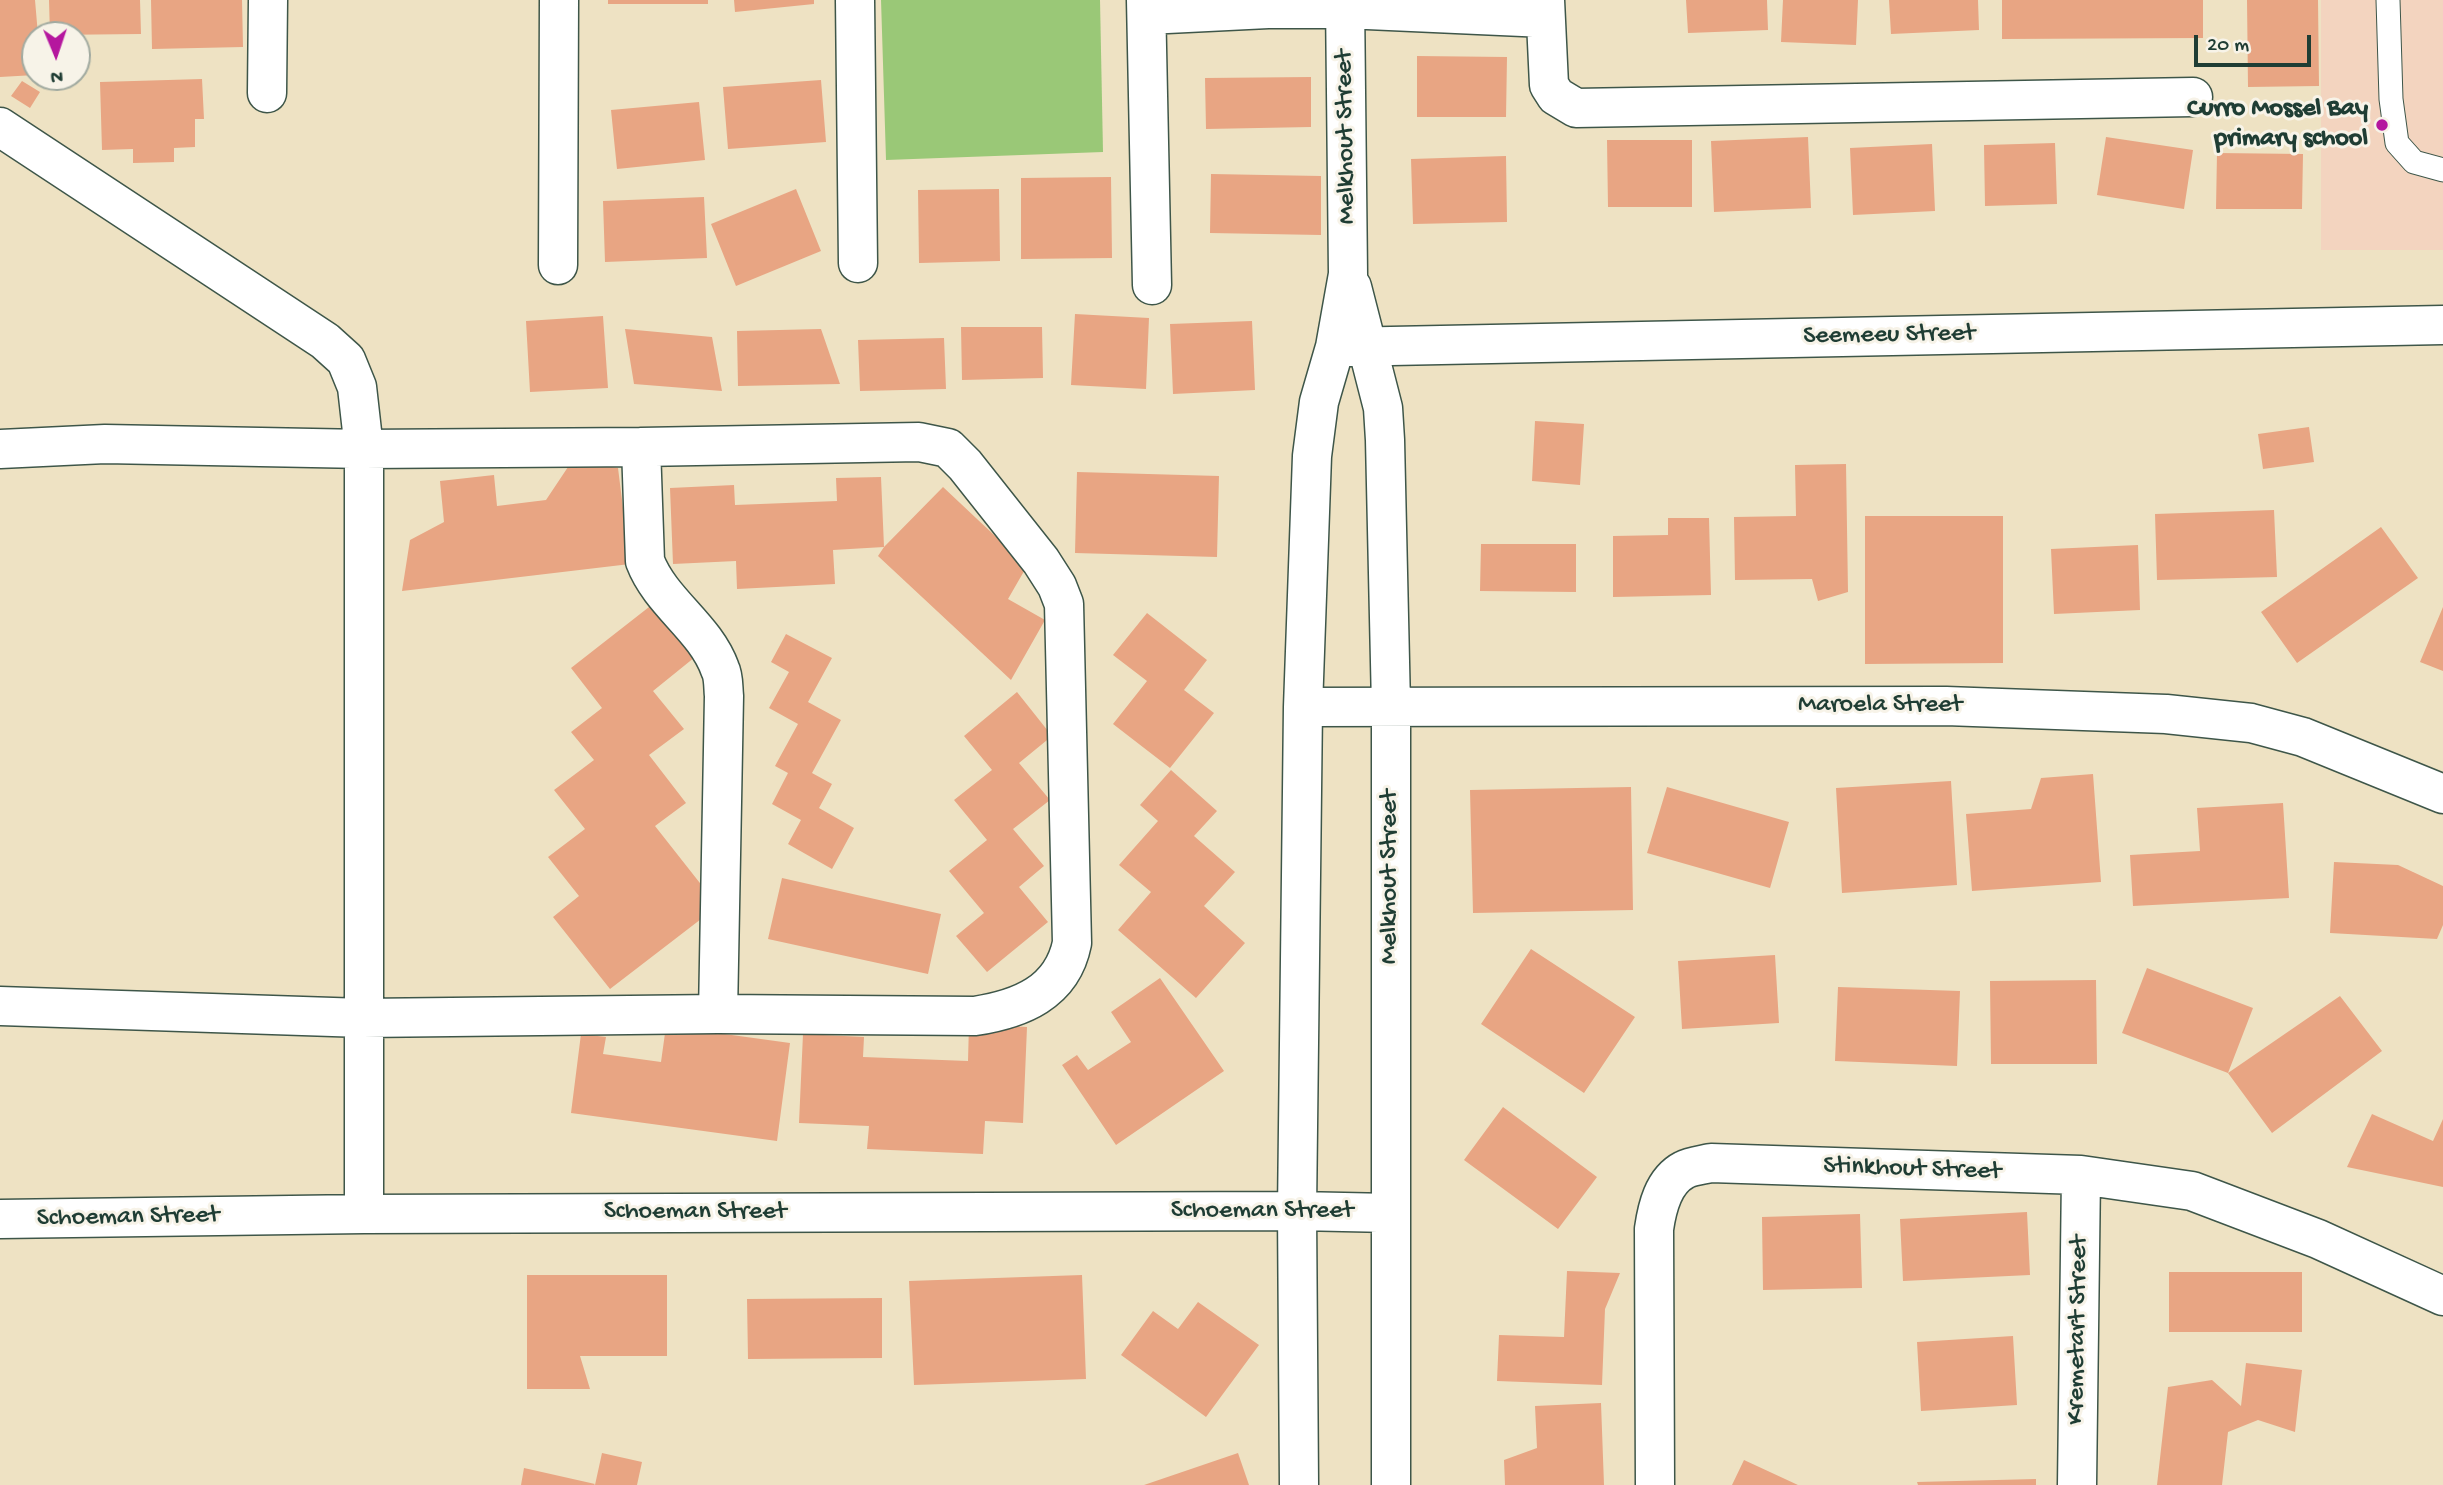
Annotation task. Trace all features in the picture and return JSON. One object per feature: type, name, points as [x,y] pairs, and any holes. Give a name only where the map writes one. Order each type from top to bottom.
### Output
[{"type":"street","points":[[267,93],[268,0]]},
{"type":"street","points":[[558,264],[559,0]]},
{"type":"street","points":[[855,0],[858,263]]},
{"type":"street","points":[[1152,285],[1146,7],[1268,9],[1345,5],[1545,9],[1549,85],[1556,96],[1576,108],[2193,97]]},
{"type":"street","name":"Melkhout Street","points":[[1345,5],[1351,346],[1383,408],[1391,706],[1391,1485]]},
{"type":"street","points":[[0,127],[325,341],[346,360],[357,387],[364,449],[364,1213]]},
{"type":"street","name":"Seemeeu Street","points":[[1351,346],[2443,325]]},
{"type":"street","points":[[1299,1485],[1297,1211],[1303,707],[1312,456],[1319,402],[1351,346]]},
{"type":"street","points":[[0,449],[105,444],[364,449],[919,442],[948,448],[965,465],[1041,561],[1057,586],[1064,604],[1072,943],[1069,960],[1055,981],[1031,999],[1004,1012],[975,1016],[718,1014],[363,1018],[0,1006]]},
{"type":"street","points":[[641,447],[645,561],[651,577],[662,592],[713,651],[722,672],[724,696],[718,1014]]},
{"type":"street","name":"Maroela Street","points":[[1303,707],[1946,706],[2166,714],[2252,723],[2303,737],[2443,794]]},
{"type":"street","name":"Stinkhout Street","points":[[1655,1485],[1654,1229],[1657,1209],[1671,1181],[1684,1170],[1711,1163],[2081,1175],[2192,1191],[2318,1238],[2443,1296]]},
{"type":"street","name":"Kremetart Street","points":[[2077,1485],[2081,1175]]},
{"type":"street","name":"Schoeman Street","points":[[0,1219],[364,1213],[1390,1213]]},
{"type":"lane","points":[[2388,0],[2391,99],[2397,143],[2414,162],[2443,170]]},
{"type":"shaded area","name":"Curro Mossel Bay primary school","points":[[2321,0],[2443,0],[2443,250],[2321,250]]},
{"type":"green space","points":[[881,0],[1100,0],[1103,152],[886,160]]},
{"type":"building","points":[[0,0],[35,0],[37,21],[21,21],[21,76],[0,77]]},
{"type":"building","points":[[49,0],[140,0],[141,34],[91,35],[91,21],[50,21]]},
{"type":"building","points":[[151,0],[242,0],[243,47],[152,49]]},
{"type":"building","points":[[608,0],[708,0],[708,4],[608,4]]},
{"type":"building","points":[[734,0],[814,0],[814,4],[735,12]]},
{"type":"building","points":[[1686,0],[1767,0],[1768,30],[1688,33]]},
{"type":"building","points":[[1783,0],[1858,0],[1856,45],[1781,42]]},
{"type":"building","points":[[1889,0],[1978,0],[1979,30],[1891,34]]},
{"type":"building","points":[[2002,0],[2203,0],[2203,38],[2002,39]]},
{"type":"building","points":[[2247,0],[2318,0],[2319,86],[2248,87]]},
{"type":"building","points":[[1417,56],[1507,57],[1506,117],[1417,117]]},
{"type":"building","points":[[1311,77],[1311,127],[1206,129],[1205,78]]},
{"type":"building","points":[[202,79],[204,119],[195,119],[195,147],[174,148],[174,162],[133,163],[133,149],[102,150],[100,82]]},
{"type":"building","points":[[821,80],[826,142],[728,149],[723,87]]},
{"type":"building","points":[[21,82],[21,91],[40,92],[30,108],[11,96]]},
{"type":"building","points":[[699,102],[705,160],[617,169],[611,110]]},
{"type":"building","points":[[1808,137],[1811,208],[1714,212],[1711,141]]},
{"type":"building","points":[[2106,137],[2193,150],[2184,209],[2097,195]]},
{"type":"building","points":[[1607,140],[1692,140],[1692,207],[1608,207]]},
{"type":"building","points":[[2055,143],[2057,204],[1985,206],[1984,145]]},
{"type":"building","points":[[1932,144],[1935,211],[1853,215],[1850,148]]},
{"type":"building","points":[[2217,153],[2303,154],[2302,209],[2216,209]]},
{"type":"building","points":[[1506,156],[1507,222],[1413,224],[1411,159]]},
{"type":"building","points":[[1211,174],[1321,176],[1321,235],[1210,233]]},
{"type":"building","points":[[1111,177],[1112,258],[1021,259],[1021,178]]},
{"type":"building","points":[[796,189],[821,251],[736,286],[711,224]]},
{"type":"building","points":[[999,189],[1000,261],[919,263],[918,190]]},
{"type":"building","points":[[704,197],[707,258],[605,262],[603,201]]},
{"type":"building","points":[[1075,314],[1149,318],[1146,389],[1071,385]]},
{"type":"building","points":[[603,316],[608,388],[530,392],[526,321]]},
{"type":"building","points":[[1252,321],[1255,390],[1173,394],[1170,324]]},
{"type":"building","points":[[961,327],[1042,327],[1043,378],[962,380]]},
{"type":"building","points":[[625,329],[712,337],[722,391],[634,384]]},
{"type":"building","points":[[821,329],[840,384],[738,386],[737,331]]},
{"type":"building","points":[[944,338],[946,389],[860,391],[858,340]]},
{"type":"building","points":[[1535,421],[1584,424],[1580,485],[1532,481]]},
{"type":"building","points":[[2309,427],[2314,462],[2263,469],[2258,434]]},
{"type":"building","points":[[572,461],[618,468],[630,564],[402,591],[410,540],[444,522],[440,481],[494,475],[497,506],[546,500]]},
{"type":"building","points":[[1846,464],[1848,592],[1818,601],[1812,579],[1735,580],[1734,517],[1796,516],[1795,465]]},
{"type":"building","points":[[1077,472],[1219,476],[1217,557],[1075,553]]},
{"type":"building","points":[[881,477],[884,547],[833,550],[835,584],[737,589],[736,561],[673,564],[670,488],[734,485],[735,505],[837,501],[836,478]]},
{"type":"building","points":[[943,487],[1027,566],[1008,599],[1045,620],[1011,680],[878,556]]},
{"type":"building","points":[[2274,510],[2277,577],[2157,580],[2155,514]]},
{"type":"building","points":[[1865,516],[2003,516],[2003,663],[1865,664]]},
{"type":"building","points":[[1668,518],[1709,518],[1711,595],[1613,597],[1613,536],[1668,535]]},
{"type":"building","points":[[2381,527],[2418,578],[2297,663],[2261,612]]},
{"type":"building","points":[[1481,544],[1576,544],[1576,592],[1480,591]]},
{"type":"building","points":[[2138,545],[2140,610],[2054,614],[2051,549]]},
{"type":"building","points":[[658,600],[700,653],[653,691],[684,729],[649,755],[686,803],[655,826],[718,906],[610,989],[553,917],[579,896],[548,857],[585,829],[554,790],[594,760],[571,732],[602,708],[571,668]]},
{"type":"building","points":[[2443,607],[2443,671],[2420,662]]},
{"type":"building","points":[[1147,613],[1207,660],[1184,690],[1214,713],[1170,768],[1113,724],[1147,681],[1113,655]]},
{"type":"building","points":[[786,634],[832,658],[808,702],[841,720],[812,773],[832,784],[819,808],[854,828],[832,869],[788,844],[801,820],[772,804],[788,773],[775,766],[798,724],[769,708],[789,672],[771,662]]},
{"type":"building","points":[[1017,692],[1052,736],[1019,763],[1050,800],[1013,829],[1044,866],[1019,887],[1048,922],[987,972],[956,936],[984,913],[949,871],[987,840],[954,800],[992,770],[964,736]]},
{"type":"building","points":[[1171,770],[1217,811],[1194,836],[1235,872],[1204,906],[1245,943],[1196,998],[1118,930],[1151,892],[1119,865],[1158,821],[1140,805]]},
{"type":"building","points":[[2093,774],[2101,882],[1972,891],[1966,814],[2031,809],[2041,778]]},
{"type":"building","points":[[1951,781],[1957,885],[1842,893],[1836,788]]},
{"type":"building","points":[[1631,787],[1633,910],[1473,913],[1470,790]]},
{"type":"building","points":[[1667,787],[1789,822],[1770,888],[1647,853]]},
{"type":"building","points":[[2283,803],[2289,898],[2133,906],[2130,855],[2200,851],[2197,808]]},
{"type":"building","points":[[2334,862],[2398,865],[2443,886],[2443,925],[2437,939],[2330,933]]},
{"type":"building","points":[[782,878],[941,914],[928,974],[768,939]]},
{"type":"building","points":[[1531,949],[1635,1017],[1584,1093],[1481,1024]]},
{"type":"building","points":[[1775,955],[1779,1023],[1682,1029],[1678,961]]},
{"type":"building","points":[[2147,968],[2253,1008],[2228,1073],[2122,1033]]},
{"type":"building","points":[[1160,978],[1224,1071],[1116,1145],[1062,1065],[1077,1055],[1088,1070],[1131,1042],[1111,1012]]},
{"type":"building","points":[[2096,980],[2097,1064],[1991,1064],[1990,981]]},
{"type":"building","points":[[1838,987],[1960,991],[1957,1066],[1835,1061]]},
{"type":"building","points":[[2340,996],[2382,1051],[2272,1133],[2228,1073]]},
{"type":"building","points":[[969,1024],[1027,1027],[1023,1123],[985,1121],[983,1154],[867,1149],[869,1126],[799,1123],[803,1034],[864,1037],[863,1057],[968,1061]]},
{"type":"building","points":[[666,1026],[790,1043],[777,1141],[571,1113],[581,1034],[606,1037],[603,1054],[661,1062]]},
{"type":"building","points":[[1503,1107],[1597,1177],[1558,1229],[1464,1160]]},
{"type":"building","points":[[2372,1114],[2433,1141],[2443,1119],[2443,1187],[2347,1167]]},
{"type":"building","points":[[2027,1212],[2030,1275],[1903,1281],[1900,1219]]},
{"type":"building","points":[[1860,1214],[1862,1288],[1763,1290],[1762,1217]]},
{"type":"building","points":[[1567,1271],[1620,1273],[1605,1309],[1602,1385],[1497,1381],[1499,1335],[1564,1337]]},
{"type":"building","points":[[2169,1272],[2302,1272],[2302,1332],[2169,1332]]},
{"type":"building","points":[[527,1275],[667,1275],[667,1356],[580,1356],[590,1389],[527,1389]]},
{"type":"building","points":[[1082,1275],[1086,1379],[914,1385],[909,1281]]},
{"type":"building","points":[[882,1298],[882,1358],[748,1359],[747,1299]]},
{"type":"building","points":[[1198,1302],[1259,1345],[1206,1417],[1121,1355],[1153,1311],[1178,1329]]},
{"type":"building","points":[[2013,1336],[2017,1405],[1921,1411],[1917,1342]]},
{"type":"building","points":[[2246,1363],[2302,1370],[2295,1432],[2258,1420],[2228,1432],[2222,1485],[2157,1485],[2168,1387],[2212,1380],[2241,1406]]},
{"type":"building","points":[[1601,1403],[1604,1485],[1505,1485],[1504,1460],[1537,1448],[1535,1406]]},
{"type":"building","points":[[602,1453],[642,1462],[637,1485],[595,1485]]},
{"type":"building","points":[[1238,1453],[1249,1485],[1144,1485]]},
{"type":"building","points":[[1744,1460],[1798,1485],[1732,1485]]},
{"type":"building","points":[[524,1468],[595,1484],[521,1485]]},
{"type":"building","points":[[2036,1479],[2036,1485],[1918,1485],[1917,1482]]},
{"type":"place","name":"Curro Mossel Bay primary school","points":[[2382,125]]}]
